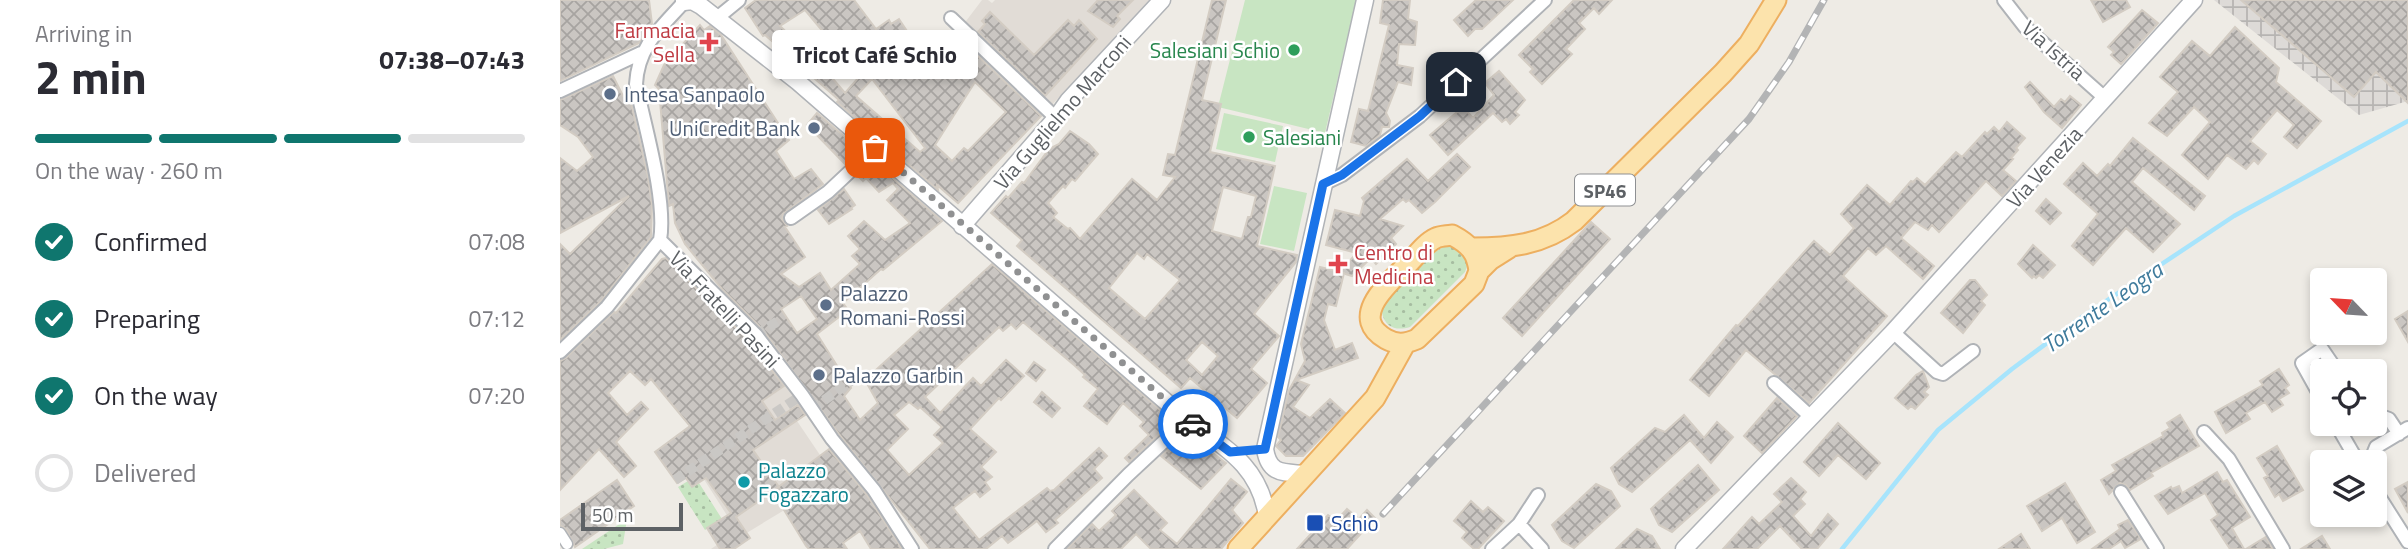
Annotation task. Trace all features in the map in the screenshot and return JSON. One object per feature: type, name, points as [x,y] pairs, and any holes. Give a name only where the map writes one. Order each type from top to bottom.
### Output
[{"type":"main road","name":"SP46","points":[[1385,382],[1381,337],[1369,316],[1382,290],[1424,248],[1436,238],[1452,235],[1472,248],[1510,248],[1559,233],[1723,73],[1749,44],[1765,9],[1776,0]]},
{"type":"main road","points":[[1472,248],[1478,261],[1476,278]]},
{"type":"main road","name":"SP46","points":[[1238,549],[1363,412],[1385,382],[1405,344],[1417,339],[1490,260],[1510,248]]},
{"type":"main road","points":[[1381,337],[1405,344]]},
{"type":"street","points":[[717,18],[739,0]]},
{"type":"street","name":"Via Guglielmo Marconi","points":[[962,226],[1068,101],[1162,0]]},
{"type":"street","points":[[1305,474],[1275,470],[1267,463],[1265,449],[1365,0]]},
{"type":"street","points":[[1323,184],[1342,175],[1420,116],[1545,0]]},
{"type":"street","name":"Via Istria","points":[[2004,0],[2025,27],[2106,99]]},
{"type":"street","name":"Via Venezia","points":[[1684,549],[1893,332],[2194,0]]},
{"type":"street","points":[[560,91],[641,53],[684,1],[692,1],[717,18],[875,148],[1187,420],[1230,452],[1254,477],[1264,496],[1267,516]]},
{"type":"street","points":[[951,18],[1056,118]]},
{"type":"street","points":[[560,352],[607,307],[660,240],[662,222],[653,161],[636,84],[641,53]]},
{"type":"street","points":[[791,218],[828,192],[875,148]]},
{"type":"street","name":"Via Fratelli Pasini","points":[[660,240],[757,335],[832,439],[874,490],[912,549]]},
{"type":"street","points":[[1893,332],[1937,372],[1943,374],[1973,351]]},
{"type":"street","points":[[2310,377],[2302,363],[2322,349],[2329,359]]},
{"type":"street","points":[[1774,383],[1811,417]]},
{"type":"street","points":[[2375,450],[2404,431],[2387,418]]},
{"type":"street","points":[[1055,549],[1187,420]]},
{"type":"street","points":[[2204,432],[2229,459],[2283,549]]},
{"type":"street","points":[[1230,452],[1265,449]]},
{"type":"street","points":[[2121,492],[2157,549]]},
{"type":"street","points":[[1492,549],[1518,524],[1538,495]]},
{"type":"street","points":[[2387,505],[2404,527],[2408,542]]},
{"type":"street","points":[[1518,524],[1542,549]]},
{"type":"street","points":[[560,533],[567,544]]},
{"type":"shaded area","points":[[982,0],[992,3],[995,0],[1151,0],[1047,110],[960,29]]},
{"type":"shaded area","points":[[2214,0],[2408,0],[2408,101],[2359,115]]},
{"type":"shaded area","points":[[787,385],[807,413],[797,421],[820,455],[815,459],[822,469],[806,497],[720,549],[711,549],[737,531],[698,470],[738,418]]},
{"type":"green space","name":"Salesiani Schio","points":[[1245,0],[1356,0],[1325,133],[1218,107]]},
{"type":"green space","name":"Salesiani","points":[[1224,113],[1283,126],[1275,162],[1216,149]]},
{"type":"green space","name":"Salesiani","points":[[1274,186],[1307,193],[1294,251],[1260,244]]},
{"type":"green space","points":[[1452,244],[1463,249],[1468,264],[1465,272],[1410,327],[1401,329],[1389,325],[1382,313],[1400,284],[1434,253]]},
{"type":"green space","points":[[688,481],[692,487],[699,483],[722,519],[705,530],[678,487]]},
{"type":"green space","points":[[627,519],[623,544],[604,549],[582,549]]},
{"type":"building","points":[[560,0],[649,0],[652,24],[639,43],[560,81]]},
{"type":"building","points":[[756,0],[854,0],[876,29],[889,20],[891,24],[899,19],[911,37],[917,32],[934,58],[955,34],[1041,116],[958,203],[937,185],[938,190],[837,102],[839,100],[763,36],[745,8]],"holes":[[[805,10],[860,76],[845,93],[804,45],[802,47],[780,26]],[[872,79],[925,148],[920,152],[856,96]],[[975,82],[1006,112],[968,151],[964,148],[952,161],[935,145]]]},
{"type":"building","points":[[1098,0],[1133,0],[1117,16],[1120,19],[1113,27],[1088,11]]},
{"type":"building","points":[[1212,0],[1226,0],[1202,100],[1221,104],[1210,152],[1275,166],[1257,246],[1297,255],[1296,262],[1254,314],[1279,336],[1251,369],[1267,383],[1237,418],[1190,378],[1181,388],[1017,246],[1022,240],[991,213],[1006,196],[1008,198],[1024,183],[1049,149],[1059,144],[1070,131],[1098,154],[1075,181],[1072,179],[1065,188],[1063,186],[1048,203],[1057,213],[1053,217],[1070,228],[1080,239],[1132,179],[1157,200],[1175,177],[1163,175],[1168,154],[1175,155]],"holes":[[[1223,187],[1256,196],[1242,239],[1212,231]],[[1137,253],[1144,259],[1147,254],[1180,280],[1145,319],[1109,288]],[[1202,342],[1218,356],[1202,375],[1186,360]]]},
{"type":"building","points":[[1383,0],[1410,0],[1408,19],[1417,22],[1415,45],[1399,44],[1397,65],[1413,68],[1411,85],[1398,82],[1386,113],[1390,121],[1389,127],[1382,127],[1380,135],[1366,146],[1351,142],[1359,109],[1368,111],[1389,25],[1380,23]]},
{"type":"building","points":[[1476,0],[1513,0],[1482,29],[1475,29],[1468,36],[1454,20]]},
{"type":"building","points":[[1574,0],[1612,0],[1599,14],[1594,8],[1579,23],[1585,29],[1566,49],[1572,54],[1542,84],[1530,72],[1533,69],[1519,55]]},
{"type":"building","points":[[2091,0],[2126,0],[2130,7],[2103,22]]},
{"type":"building","points":[[2241,0],[2408,0],[2408,103],[2376,72],[2354,97]]},
{"type":"building","points":[[2142,10],[2158,23],[2121,64],[2111,55],[2114,52],[2108,47]]},
{"type":"building","points":[[990,12],[1034,55],[1068,20],[1074,26],[1079,20],[1097,39],[1045,96],[978,32],[985,24],[982,21]]},
{"type":"building","points":[[700,25],[704,30],[710,26],[721,35],[789,140],[776,151],[794,179],[811,169],[823,184],[783,214],[782,219],[787,226],[785,227],[805,257],[781,274],[799,287],[820,273],[831,290],[860,264],[852,256],[860,249],[848,236],[864,221],[885,240],[910,223],[887,200],[898,189],[893,183],[879,192],[866,178],[863,181],[858,176],[873,161],[942,221],[843,303],[848,310],[817,334],[851,388],[844,396],[860,420],[878,403],[865,380],[992,264],[1173,421],[1129,462],[1125,458],[1149,435],[1140,426],[1144,422],[1123,403],[1107,424],[1084,406],[1098,389],[1083,377],[1085,375],[1074,365],[1023,322],[1016,329],[1011,324],[1003,331],[999,327],[925,397],[940,413],[973,378],[981,386],[1006,360],[1024,376],[970,429],[996,452],[981,467],[992,477],[985,482],[990,489],[980,497],[975,491],[953,508],[979,540],[1047,488],[1054,490],[1099,448],[1107,456],[1094,469],[1102,478],[1055,520],[1058,523],[1046,532],[1037,521],[1008,543],[1002,536],[986,549],[930,549],[839,434],[763,330],[722,289],[685,244],[675,223],[673,204],[669,206],[659,89],[655,85],[664,65]],"holes":[[[801,296],[817,319],[797,333],[781,309]],[[909,402],[918,409],[920,407],[942,427],[934,435],[943,443],[909,475],[887,450],[908,429],[894,415]]]},
{"type":"building","points":[[2235,27],[2279,68],[2276,82],[2321,121],[2297,148],[2284,137],[2294,125],[2277,110],[2250,141],[2266,154],[2258,164],[2254,160],[2246,169],[2227,155],[2208,179],[2182,155],[2210,122],[2194,107],[2167,136],[2149,123],[2178,92],[2160,77],[2192,41],[2210,56]]},
{"type":"building","points":[[1434,57],[1455,62],[1452,74],[1432,70]]},
{"type":"building","points":[[1499,71],[1525,100],[1515,112],[1519,115],[1510,124],[1506,119],[1502,122],[1493,113],[1448,155],[1430,135],[1463,107],[1473,118],[1494,95],[1485,83]]},
{"type":"building","points":[[613,76],[623,96],[629,94],[648,177],[652,205],[651,237],[601,301],[560,340],[560,244],[570,254],[629,196],[560,233],[560,158],[577,171],[593,157],[578,137],[560,125],[560,100]]},
{"type":"building","points":[[2030,82],[2054,107],[2061,99],[2065,102],[2070,96],[2081,105],[2062,128],[2044,112],[2025,87]]},
{"type":"building","points":[[817,113],[860,150],[845,164],[807,125]]},
{"type":"building","points":[[2007,122],[2025,138],[2003,170],[2016,181],[2002,196],[1986,181],[1939,232],[1932,225],[1928,230],[1915,222],[1901,238],[1934,266],[1923,279],[1886,246],[1876,255],[1868,248],[1843,276],[1887,316],[1809,403],[1746,350],[1709,396],[1690,380],[1736,325],[1738,326],[1814,241],[1830,255],[1854,228],[1841,214],[1867,185],[1890,205],[1911,181],[1917,178],[1925,185],[1956,152],[1962,157],[1985,132],[1987,134],[1994,127],[1999,132]]},
{"type":"building","points":[[2133,138],[2205,196],[2194,210],[2143,168],[2132,182],[2180,224],[2153,252],[2126,228],[2093,265],[2072,246],[2098,214],[2064,184],[2083,163],[2097,176],[2108,164],[2110,166]]},
{"type":"building","points":[[1457,154],[1470,167],[1422,213],[1409,200],[1406,202],[1403,199],[1380,219],[1403,226],[1391,238],[1396,244],[1376,264],[1371,258],[1352,276],[1339,272],[1357,253],[1326,245],[1335,210],[1360,216],[1364,201],[1362,198],[1407,159],[1428,181]]},
{"type":"building","points":[[844,189],[855,205],[829,224],[818,210]]},
{"type":"building","points":[[2046,199],[2061,213],[2050,224],[2036,211]]},
{"type":"building","points":[[1591,222],[1610,239],[1522,336],[1503,318]]},
{"type":"building","points":[[2033,245],[2055,265],[2043,278],[2039,275],[2032,278],[2018,264]]},
{"type":"building","points":[[666,258],[749,341],[784,386],[762,401],[775,420],[798,405],[805,415],[753,450],[779,487],[736,517],[750,538],[734,549],[720,549],[707,528],[731,513],[706,478],[692,487],[686,478],[677,483],[655,452],[690,426],[651,379],[645,385],[630,371],[608,393],[627,415],[641,402],[648,409],[616,442],[636,466],[624,477],[599,449],[560,490],[560,361],[616,313],[662,259]]},
{"type":"building","points":[[1320,267],[1344,273],[1336,306],[1328,304],[1324,320],[1335,350],[1352,343],[1358,358],[1296,380],[1309,385],[1293,407],[1310,418],[1330,399],[1345,413],[1303,456],[1286,456],[1276,446],[1281,440],[1278,437],[1289,390],[1305,361],[1301,344]]},
{"type":"building","points":[[1970,280],[1975,280],[1987,295],[1981,301],[1985,305],[1963,333],[1941,313]]},
{"type":"building","points":[[2408,311],[2408,342],[2395,319]]},
{"type":"building","points":[[1034,362],[1045,370],[1036,381],[1026,373]]},
{"type":"building","points":[[2279,369],[2289,385],[2285,388],[2289,393],[2279,399],[2283,405],[2272,412],[2265,402],[2246,413],[2250,419],[2226,433],[2215,412],[2263,385],[2260,381]]},
{"type":"building","points":[[1923,371],[1929,387],[1924,392],[1928,395],[1915,409],[1911,406],[1908,409],[1895,398]]},
{"type":"building","points":[[1042,392],[1060,408],[1052,417],[1034,402]]},
{"type":"building","points":[[1777,398],[1797,416],[1762,453],[1744,436]]},
{"type":"building","points":[[1684,415],[1704,438],[1717,422],[1733,437],[1711,463],[1690,440],[1632,492],[1619,484],[1611,468],[1655,428],[1665,432]]},
{"type":"building","points":[[2180,415],[2199,446],[2151,473],[2153,476],[2130,490],[2120,483],[2109,494],[2101,480],[2116,471],[2112,465],[2163,436],[2162,433],[2170,428],[2167,423]]},
{"type":"building","points":[[1838,423],[1880,463],[1866,479],[1838,455],[1819,476],[1804,462]]},
{"type":"building","points":[[1186,433],[1226,463],[1201,489],[1161,456]]},
{"type":"building","points":[[2277,446],[2303,490],[2283,501],[2279,494],[2275,497],[2264,478],[2268,476],[2257,458]]},
{"type":"building","points":[[829,449],[867,495],[902,549],[871,549],[860,531],[843,543],[847,549],[809,549],[806,546],[784,510],[790,507],[777,488]]},
{"type":"building","points":[[1698,465],[1719,490],[1672,532],[1659,525],[1651,509]]},
{"type":"building","points":[[2217,472],[2223,482],[2227,480],[2250,517],[2232,528],[2244,549],[2230,549],[2211,520],[2218,515],[2205,493],[2168,514],[2155,496],[2171,487],[2172,489],[2179,486],[2182,493]]},
{"type":"building","points":[[1791,478],[1806,492],[1800,499],[1805,504],[1793,516],[1811,536],[1828,514],[1838,524],[1817,549],[1802,549],[1780,526],[1757,549],[1723,549],[1752,517],[1759,524],[1782,502],[1774,494]]},
{"type":"building","points":[[1231,479],[1247,492],[1232,510],[1243,523],[1221,549],[1151,549],[1136,534],[1121,549],[1067,549],[1092,524],[1099,531],[1116,515],[1112,511],[1134,490],[1167,523],[1160,530],[1177,544]]},
{"type":"building","points":[[617,480],[634,506],[575,547],[566,529],[560,525],[560,520]]},
{"type":"building","points":[[2408,482],[2408,513],[2395,489]]},
{"type":"building","points":[[2065,483],[2095,532],[2077,543],[2062,518],[2042,531],[2027,506]]},
{"type":"building","points":[[1596,484],[1611,491],[1620,506],[1574,548],[1562,541],[1552,525]]},
{"type":"building","points":[[1471,501],[1483,512],[1488,507],[1504,521],[1478,549],[1474,549],[1462,538],[1467,532],[1454,521]]},
{"type":"building","points":[[1347,509],[1359,519],[1367,510],[1375,518],[1347,549],[1297,549],[1328,515],[1336,521]]},
{"type":"building","points":[[2128,520],[2141,539],[2125,548],[2121,541],[2109,549],[2092,549],[2120,529],[2118,525]]},
{"type":"building","points":[[1637,529],[1652,536],[1660,549],[1616,549]]},
{"type":"building","points":[[2021,534],[2030,549],[1999,549]]},
{"type":"building","points":[[2322,536],[2330,549],[2301,549]]},
{"type":"building","points":[[2266,537],[2273,549],[2246,549]]},
{"type":"waterway","name":"Torrente Leogra","points":[[1842,549],[1938,430],[2012,369],[2082,317],[2234,216],[2408,121]]},
{"type":"tunnel","points":[[756,335],[778,321]]},
{"type":"tunnel","points":[[812,409],[855,378]]},
{"type":"tunnel","points":[[675,480],[802,395]]},
{"type":"railway","points":[[1383,514],[1749,119],[1789,62],[1824,0]]},
{"type":"way so far","points":[[875,148],[1193,424]]},
{"type":"place","name":"Farmacia Sella","points":[[709,42]]},
{"type":"place","name":"Salesiani Schio","points":[[1294,50]]},
{"type":"place","name":"Intesa Sanpaolo","points":[[610,94]]},
{"type":"place","name":"UniCredit Bank","points":[[814,128]]},
{"type":"place","name":"Salesiani","points":[[1249,137]]},
{"type":"place","name":"Tricot Café Schio","points":[[875,148]]},
{"type":"place","name":"Centro di Medicina","points":[[1338,264]]},
{"type":"place","name":"Palazzo Romani-Rossi","points":[[826,305]]},
{"type":"place","name":"Palazzo Garbin","points":[[819,375]]},
{"type":"place","name":"Palazzo Fogazzaro","points":[[744,482]]},
{"type":"place","name":"Schio","points":[[1315,523]]},
{"type":"route","points":[[1193,424],[1230,452],[1265,449],[1323,184],[1342,175],[1420,116],[1456,82]]}]
